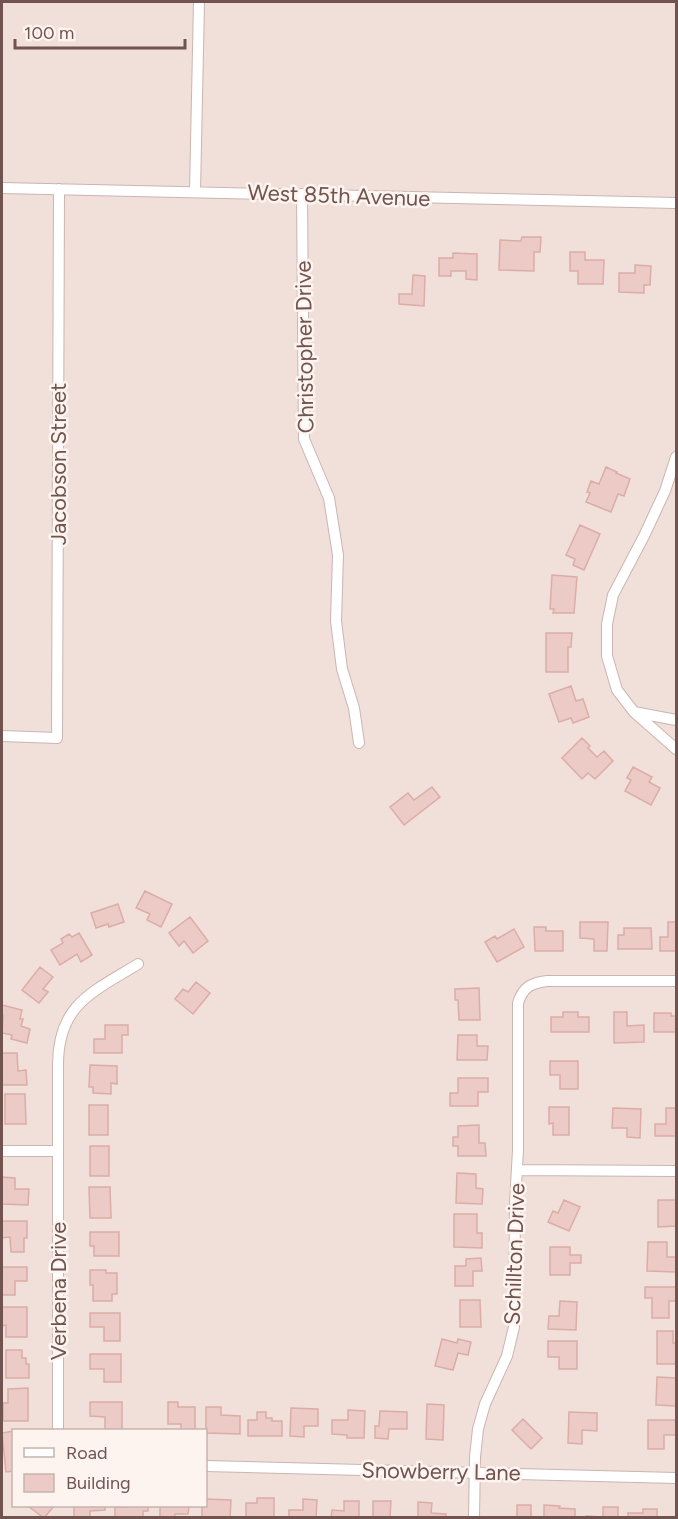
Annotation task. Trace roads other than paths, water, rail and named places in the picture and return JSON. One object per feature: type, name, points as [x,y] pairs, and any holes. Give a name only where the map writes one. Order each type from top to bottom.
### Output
[{"type":"street","points":[[195,191],[199,2]]},
{"type":"street","name":"West 85th Avenue","points":[[2,188],[676,203]]},
{"type":"street","name":"Jacobson Street","points":[[2,736],[57,738],[59,189]]},
{"type":"street","name":"Christopher Drive","points":[[302,194],[304,439],[329,498],[338,555],[336,621],[342,669],[354,708],[359,743]]},
{"type":"street","points":[[676,457],[665,490],[613,595],[607,624],[607,656],[617,690],[634,712],[676,749]]},
{"type":"street","points":[[634,712],[676,720]]},
{"type":"street","name":"Verbena Drive","points":[[58,1429],[58,1055],[65,1024],[70,1015],[89,994],[138,964]]},
{"type":"street","name":"Schillton Drive","points":[[474,1518],[475,1472],[481,1416],[507,1356],[514,1327],[518,1003],[521,994],[536,982],[547,981],[676,981]]},
{"type":"street","points":[[2,1151],[58,1151]]},
{"type":"street","points":[[517,1170],[676,1170]]},
{"type":"street","name":"Snowberry Lane","points":[[207,1466],[676,1478]]}]
